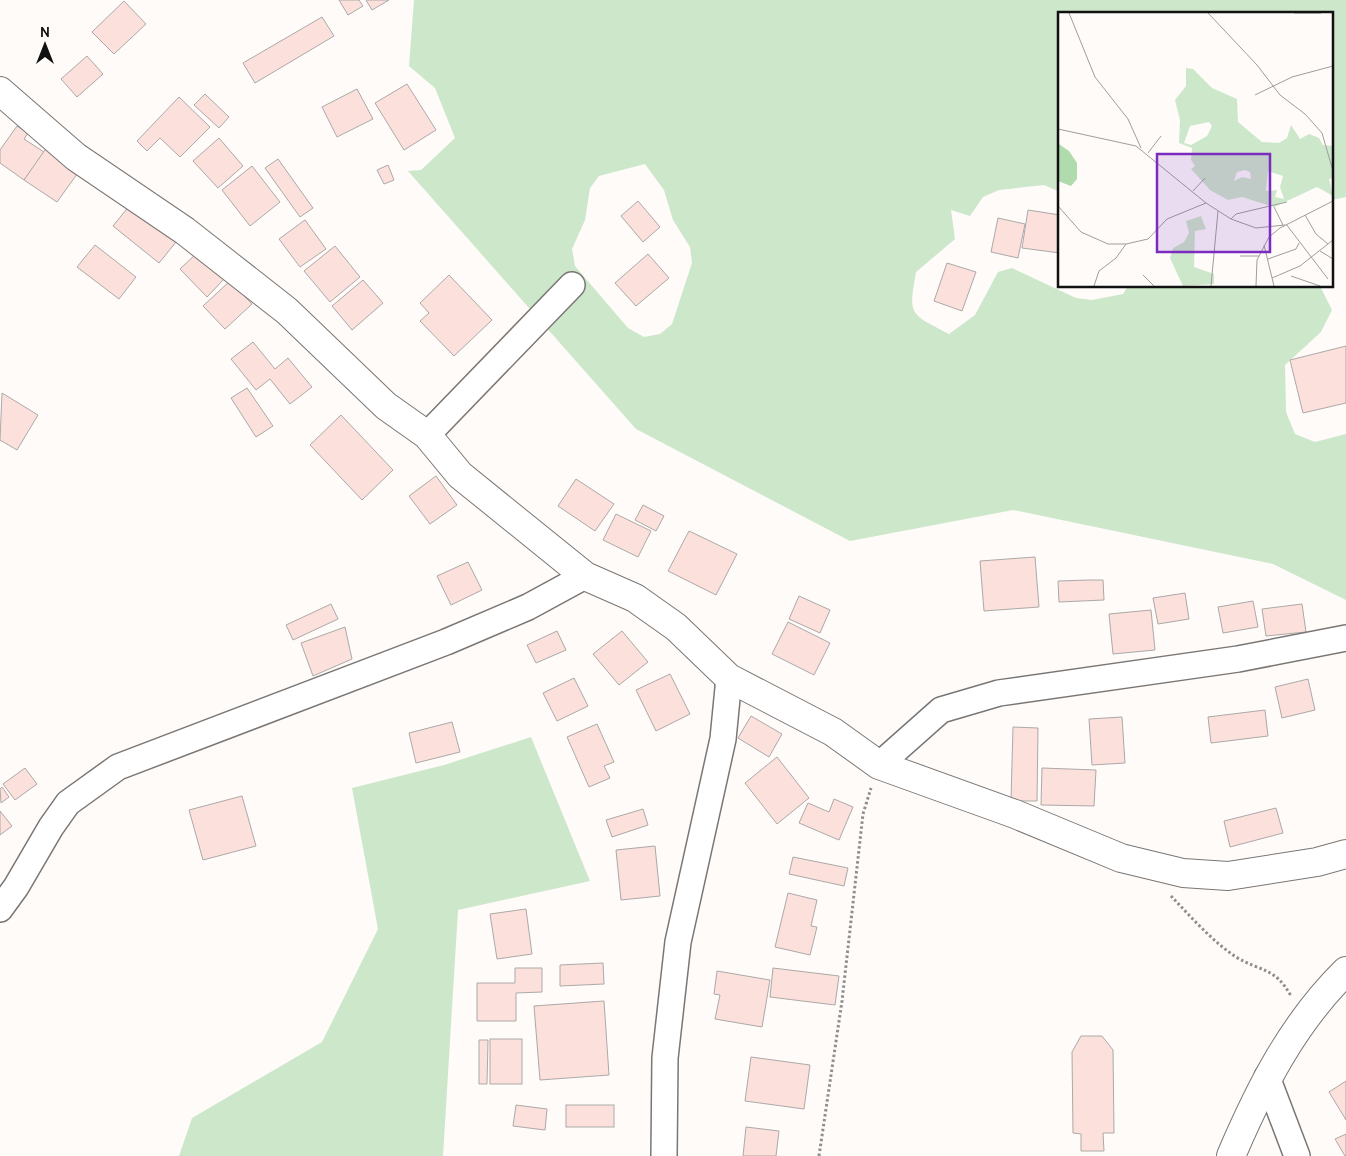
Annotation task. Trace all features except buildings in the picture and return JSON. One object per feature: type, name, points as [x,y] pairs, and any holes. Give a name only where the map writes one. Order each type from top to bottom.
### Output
[{"type":"street","points":[[0,91],[76,157],[185,231],[287,311],[386,406],[427,435],[460,475],[585,576],[635,598],[676,627],[729,678],[833,732],[879,765],[1015,814],[1120,858],[1183,874],[1228,876],[1317,862],[1346,854]]},
{"type":"street","points":[[427,435],[572,285]]},
{"type":"street","points":[[0,909],[16,887],[51,827],[68,803],[118,767],[446,642],[528,607],[585,576]]},
{"type":"street","points":[[879,765],[941,710],[999,693],[1238,659],[1346,638]]},
{"type":"street","points":[[664,1156],[665,1058],[678,942],[723,739],[729,678]]},
{"type":"street","points":[[1231,1156],[1267,1077],[1304,1018],[1346,971]]},
{"type":"street","points":[[1267,1077],[1297,1156]]},
{"type":"path","points":[[819,1156],[842,1001],[863,814],[879,765]]},
{"type":"path","points":[[1168,893],[1217,942],[1237,957],[1279,978],[1304,1018]]},
{"type":"green space","points":[[414,0],[1346,0],[1346,197],[1334,200],[1334,12],[1058,12],[1058,191],[1044,185],[999,190],[983,197],[970,216],[951,210],[955,239],[916,272],[912,298],[915,312],[919,317],[949,334],[975,315],[998,272],[1012,268],[1076,298],[1092,300],[1123,294],[1127,288],[1321,288],[1332,310],[1321,332],[1285,365],[1286,412],[1295,434],[1315,442],[1346,434],[1346,600],[1273,564],[1013,510],[850,541],[636,429],[408,171],[421,170],[455,138],[435,88],[409,66]],"holes":[[[645,164],[664,190],[673,220],[690,247],[692,263],[672,324],[660,334],[644,337],[628,328],[575,266],[572,249],[585,220],[590,188],[599,176]]]},
{"type":"green space","points":[[531,737],[590,881],[458,910],[443,1156],[179,1156],[192,1118],[322,1042],[378,929],[352,788],[444,765]]}]
